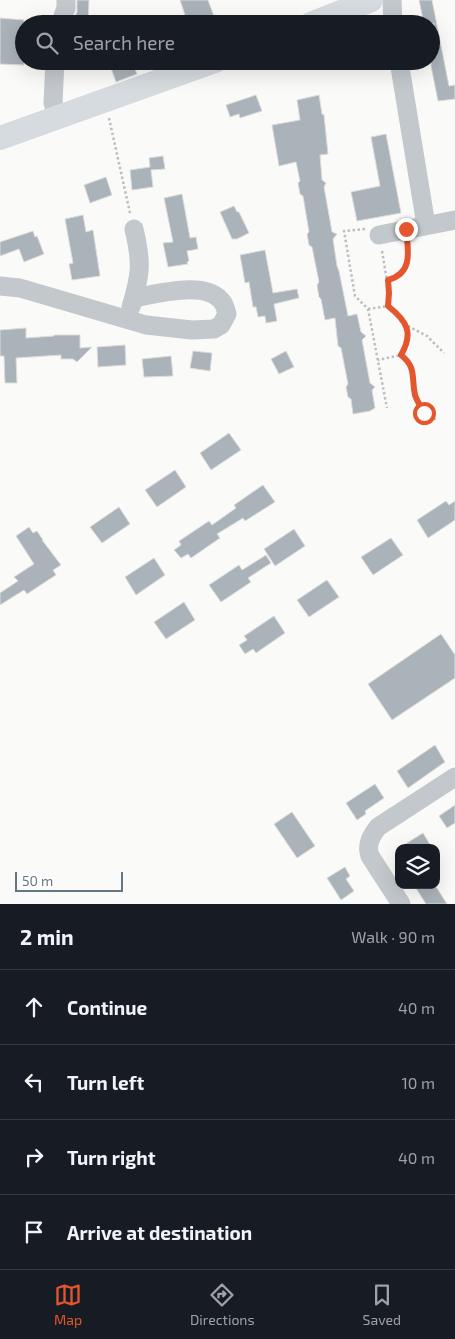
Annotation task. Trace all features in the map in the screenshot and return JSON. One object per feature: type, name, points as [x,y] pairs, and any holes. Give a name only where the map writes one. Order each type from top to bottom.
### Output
[{"type":"main road","points":[[334,15],[371,0]]},
{"type":"main road","points":[[0,138],[190,70]]},
{"type":"street","points":[[63,15],[66,0]]},
{"type":"street","points":[[392,0],[393,15]]},
{"type":"street","points":[[55,70],[53,103],[58,118]]},
{"type":"street","points":[[400,70],[426,225]]},
{"type":"street","points":[[378,235],[455,220]]},
{"type":"street","points":[[127,320],[140,273],[140,253],[134,229]]},
{"type":"street","points":[[0,286],[20,288],[146,325],[192,330],[214,329],[221,326],[227,314],[223,303],[214,294],[197,289],[134,298]]},
{"type":"street","points":[[401,904],[370,856],[368,850],[370,838],[378,827],[455,777]]},
{"type":"path","points":[[105,101],[134,229]]},
{"type":"path","points":[[387,408],[368,309],[355,296],[344,231],[376,228],[388,280],[388,306]]},
{"type":"path","points":[[388,280],[402,272],[406,264],[408,256],[406,229]]},
{"type":"path","points":[[368,309],[388,306],[404,319],[408,326],[427,336],[444,353]]},
{"type":"path","points":[[378,360],[401,355],[406,346],[408,326]]},
{"type":"path","points":[[401,355],[409,362],[413,371],[416,397],[424,413],[436,420]]},
{"type":"building","points":[[77,0],[89,0],[88,15],[76,15]]},
{"type":"building","points":[[180,0],[208,0],[214,15],[185,15]]},
{"type":"building","points":[[419,0],[432,0],[435,15],[422,15]]},
{"type":"building","points":[[0,18],[15,19],[15,65],[0,64]]},
{"type":"building","points":[[440,40],[449,86],[455,85],[455,99],[438,101],[432,70],[440,70]]},
{"type":"building","points":[[112,70],[135,70],[137,74],[116,82]]},
{"type":"building","points":[[256,95],[262,111],[240,118],[239,114],[230,117],[226,105]]},
{"type":"building","points":[[319,95],[322,114],[324,115],[328,154],[320,155],[322,180],[326,183],[324,187],[332,232],[337,234],[333,239],[337,266],[348,316],[357,314],[361,332],[366,336],[362,340],[370,383],[375,387],[372,390],[375,408],[370,411],[353,414],[351,399],[348,397],[346,387],[348,384],[341,348],[338,346],[335,318],[325,320],[319,297],[317,285],[319,282],[312,247],[309,245],[307,234],[309,232],[303,196],[300,194],[298,183],[300,181],[296,162],[279,166],[272,125],[300,120],[297,100]]},
{"type":"building","points":[[386,134],[401,213],[357,221],[351,192],[380,186],[371,137]]},
{"type":"building","points":[[163,156],[165,169],[151,170],[153,187],[132,190],[130,170],[150,167],[149,158]]},
{"type":"building","points":[[106,177],[112,195],[90,203],[84,185]]},
{"type":"building","points":[[182,194],[190,238],[196,237],[198,249],[187,251],[188,264],[168,267],[163,243],[173,242],[164,198]]},
{"type":"building","points":[[234,206],[249,233],[237,239],[232,239],[220,212]]},
{"type":"building","points":[[83,215],[86,232],[93,230],[100,276],[72,280],[69,264],[73,263],[65,219]]},
{"type":"building","points":[[33,231],[44,254],[24,262],[19,249],[0,256],[0,242]]},
{"type":"building","points":[[265,250],[273,293],[297,289],[299,298],[274,304],[277,321],[266,323],[265,316],[258,317],[256,307],[253,307],[249,282],[245,283],[240,255]]},
{"type":"building","points":[[26,328],[26,338],[80,335],[80,348],[92,347],[77,362],[73,359],[61,359],[61,355],[16,358],[17,383],[5,383],[4,356],[0,356],[0,330]]},
{"type":"building","points":[[125,345],[126,365],[98,367],[97,347]]},
{"type":"building","points":[[193,351],[212,353],[210,371],[190,368]]},
{"type":"building","points":[[286,351],[294,367],[279,374],[271,359]]},
{"type":"building","points":[[171,356],[173,376],[144,377],[142,359]]},
{"type":"building","points":[[229,433],[241,450],[211,470],[200,453]]},
{"type":"building","points":[[175,470],[186,487],[157,507],[145,490]]},
{"type":"building","points":[[263,485],[275,502],[245,521],[243,518],[217,534],[220,538],[191,558],[188,554],[181,558],[174,550],[181,545],[179,541],[209,521],[212,525],[236,508],[234,505]]},
{"type":"building","points":[[446,501],[449,505],[455,501],[455,520],[428,538],[417,520]]},
{"type":"building","points":[[119,507],[130,524],[102,543],[90,527]]},
{"type":"building","points":[[29,527],[33,533],[37,531],[61,565],[53,570],[56,575],[27,594],[24,590],[0,605],[0,593],[18,581],[14,577],[34,564],[16,536]]},
{"type":"building","points":[[294,529],[305,546],[275,566],[264,549]]},
{"type":"building","points":[[391,538],[403,555],[373,575],[361,557]]},
{"type":"building","points":[[266,555],[271,563],[248,578],[251,582],[221,602],[209,585],[239,565],[242,570]]},
{"type":"building","points":[[154,558],[165,575],[136,595],[125,577]]},
{"type":"building","points":[[327,580],[339,597],[309,617],[297,600]]},
{"type":"building","points":[[184,602],[195,620],[166,639],[154,622]]},
{"type":"building","points":[[274,616],[285,633],[256,653],[253,649],[245,654],[239,645],[247,640],[244,636]]},
{"type":"building","points":[[441,634],[455,655],[455,678],[392,720],[368,684]]},
{"type":"building","points":[[435,745],[445,762],[408,788],[397,771]]},
{"type":"building","points":[[375,784],[384,798],[365,811],[366,814],[357,820],[346,803]]},
{"type":"building","points":[[455,805],[455,823],[447,828],[439,816]]},
{"type":"building","points":[[292,812],[315,846],[297,858],[274,824]]},
{"type":"building","points":[[423,833],[430,844],[405,844]]},
{"type":"building","points":[[345,867],[350,876],[346,879],[354,891],[341,900],[327,878]]},
{"type":"building","points":[[417,889],[438,889],[447,904],[426,904]]},
{"type":"route","points":[[406,229],[408,256],[402,272],[388,280],[388,306],[404,319],[408,326],[406,346],[401,355],[409,362],[413,371],[416,397],[424,413]]}]
